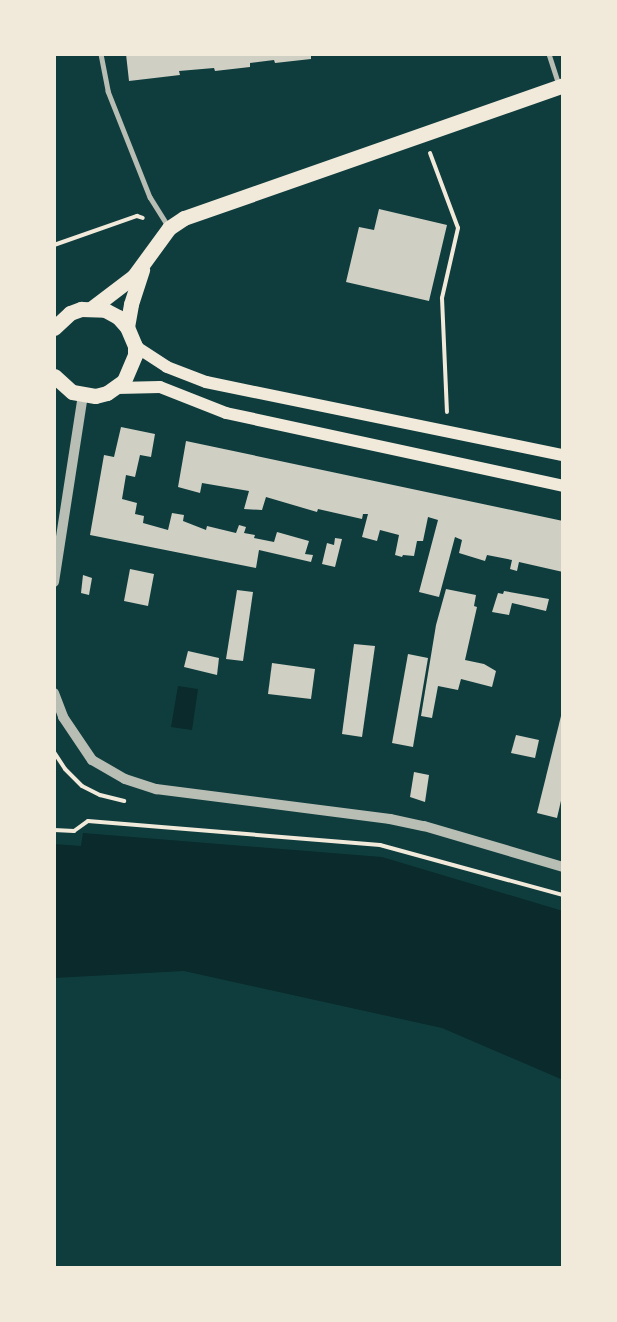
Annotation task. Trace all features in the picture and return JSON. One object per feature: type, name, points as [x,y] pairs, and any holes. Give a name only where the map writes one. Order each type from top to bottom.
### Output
[{"type":"main road","points":[[92,308],[125,283],[169,228],[184,218],[561,86]]},
{"type":"main road","points":[[127,327],[131,304],[146,259]]},
{"type":"main road","points":[[54,328],[70,313],[92,308],[105,310],[118,317],[127,327],[135,346],[167,368],[206,382],[563,454]]},
{"type":"main road","points":[[117,388],[129,374],[135,346]]},
{"type":"main road","points":[[54,376],[72,392],[83,395],[95,396],[117,388],[160,387],[226,413],[563,486]]},
{"type":"street","points":[[54,582],[83,395]]},
{"type":"street","points":[[54,693],[77,740],[92,760],[125,779],[156,789],[390,819],[424,826],[563,867]]},
{"type":"lane","points":[[101,54],[108,91],[150,197],[169,228]]},
{"type":"lane","points":[[549,54],[561,86]]},
{"type":"path","points":[[423,134],[458,228],[442,298],[448,404],[445,430]]},
{"type":"path","points":[[54,245],[137,216],[169,228]]},
{"type":"path","points":[[54,830],[74,831],[88,821],[380,845],[563,895]]},
{"type":"water","points":[[178,686],[198,689],[192,730],[171,727]]},
{"type":"water","points":[[83,833],[382,857],[563,911],[563,1080],[442,1028],[184,971],[54,978],[54,844],[81,846]]},
{"type":"building","points":[[126,54],[311,54],[311,59],[250,63],[250,67],[215,71],[214,68],[179,71],[180,75],[129,81]]},
{"type":"building","points":[[379,209],[447,225],[429,301],[346,282],[359,227],[374,230]]},
{"type":"building","points":[[121,427],[155,434],[151,457],[140,455],[135,477],[126,475],[122,499],[137,503],[135,514],[144,516],[143,523],[168,530],[172,513],[184,515],[183,521],[206,530],[207,526],[236,533],[239,525],[246,527],[244,533],[255,535],[254,538],[274,542],[277,532],[309,541],[305,554],[313,555],[311,562],[259,550],[256,568],[90,535],[104,455],[114,457]]},
{"type":"building","points":[[186,441],[563,521],[563,572],[519,562],[517,571],[510,569],[512,560],[487,555],[485,561],[459,553],[462,540],[455,537],[439,597],[419,592],[438,520],[428,517],[423,541],[417,541],[414,556],[403,555],[402,557],[395,555],[399,535],[380,530],[377,541],[362,537],[368,514],[363,514],[362,519],[318,509],[317,512],[266,497],[262,510],[244,509],[249,491],[202,483],[200,493],[178,487]]},
{"type":"building","points":[[335,538],[342,539],[335,567],[322,564],[327,543],[334,545]]},
{"type":"building","points":[[130,569],[154,574],[148,606],[124,601]]},
{"type":"building","points":[[83,575],[92,578],[89,595],[81,593]]},
{"type":"building","points":[[446,589],[476,595],[474,606],[477,607],[465,660],[484,664],[496,671],[492,687],[461,679],[458,690],[438,686],[432,718],[421,716],[436,625]]},
{"type":"building","points":[[237,590],[253,592],[243,661],[226,659]]},
{"type":"building","points":[[504,591],[549,599],[546,611],[512,603],[509,615],[492,612],[498,593],[503,594]]},
{"type":"building","points":[[354,644],[375,646],[362,737],[342,734]]},
{"type":"building","points":[[188,651],[219,658],[217,675],[184,667]]},
{"type":"building","points":[[408,654],[428,658],[413,747],[392,743]]},
{"type":"building","points":[[272,663],[315,669],[311,699],[268,694]]},
{"type":"building","points":[[562,712],[563,792],[557,818],[537,813]]},
{"type":"building","points":[[516,735],[539,740],[535,758],[511,753]]},
{"type":"building","points":[[414,772],[429,775],[425,802],[410,797]]}]
